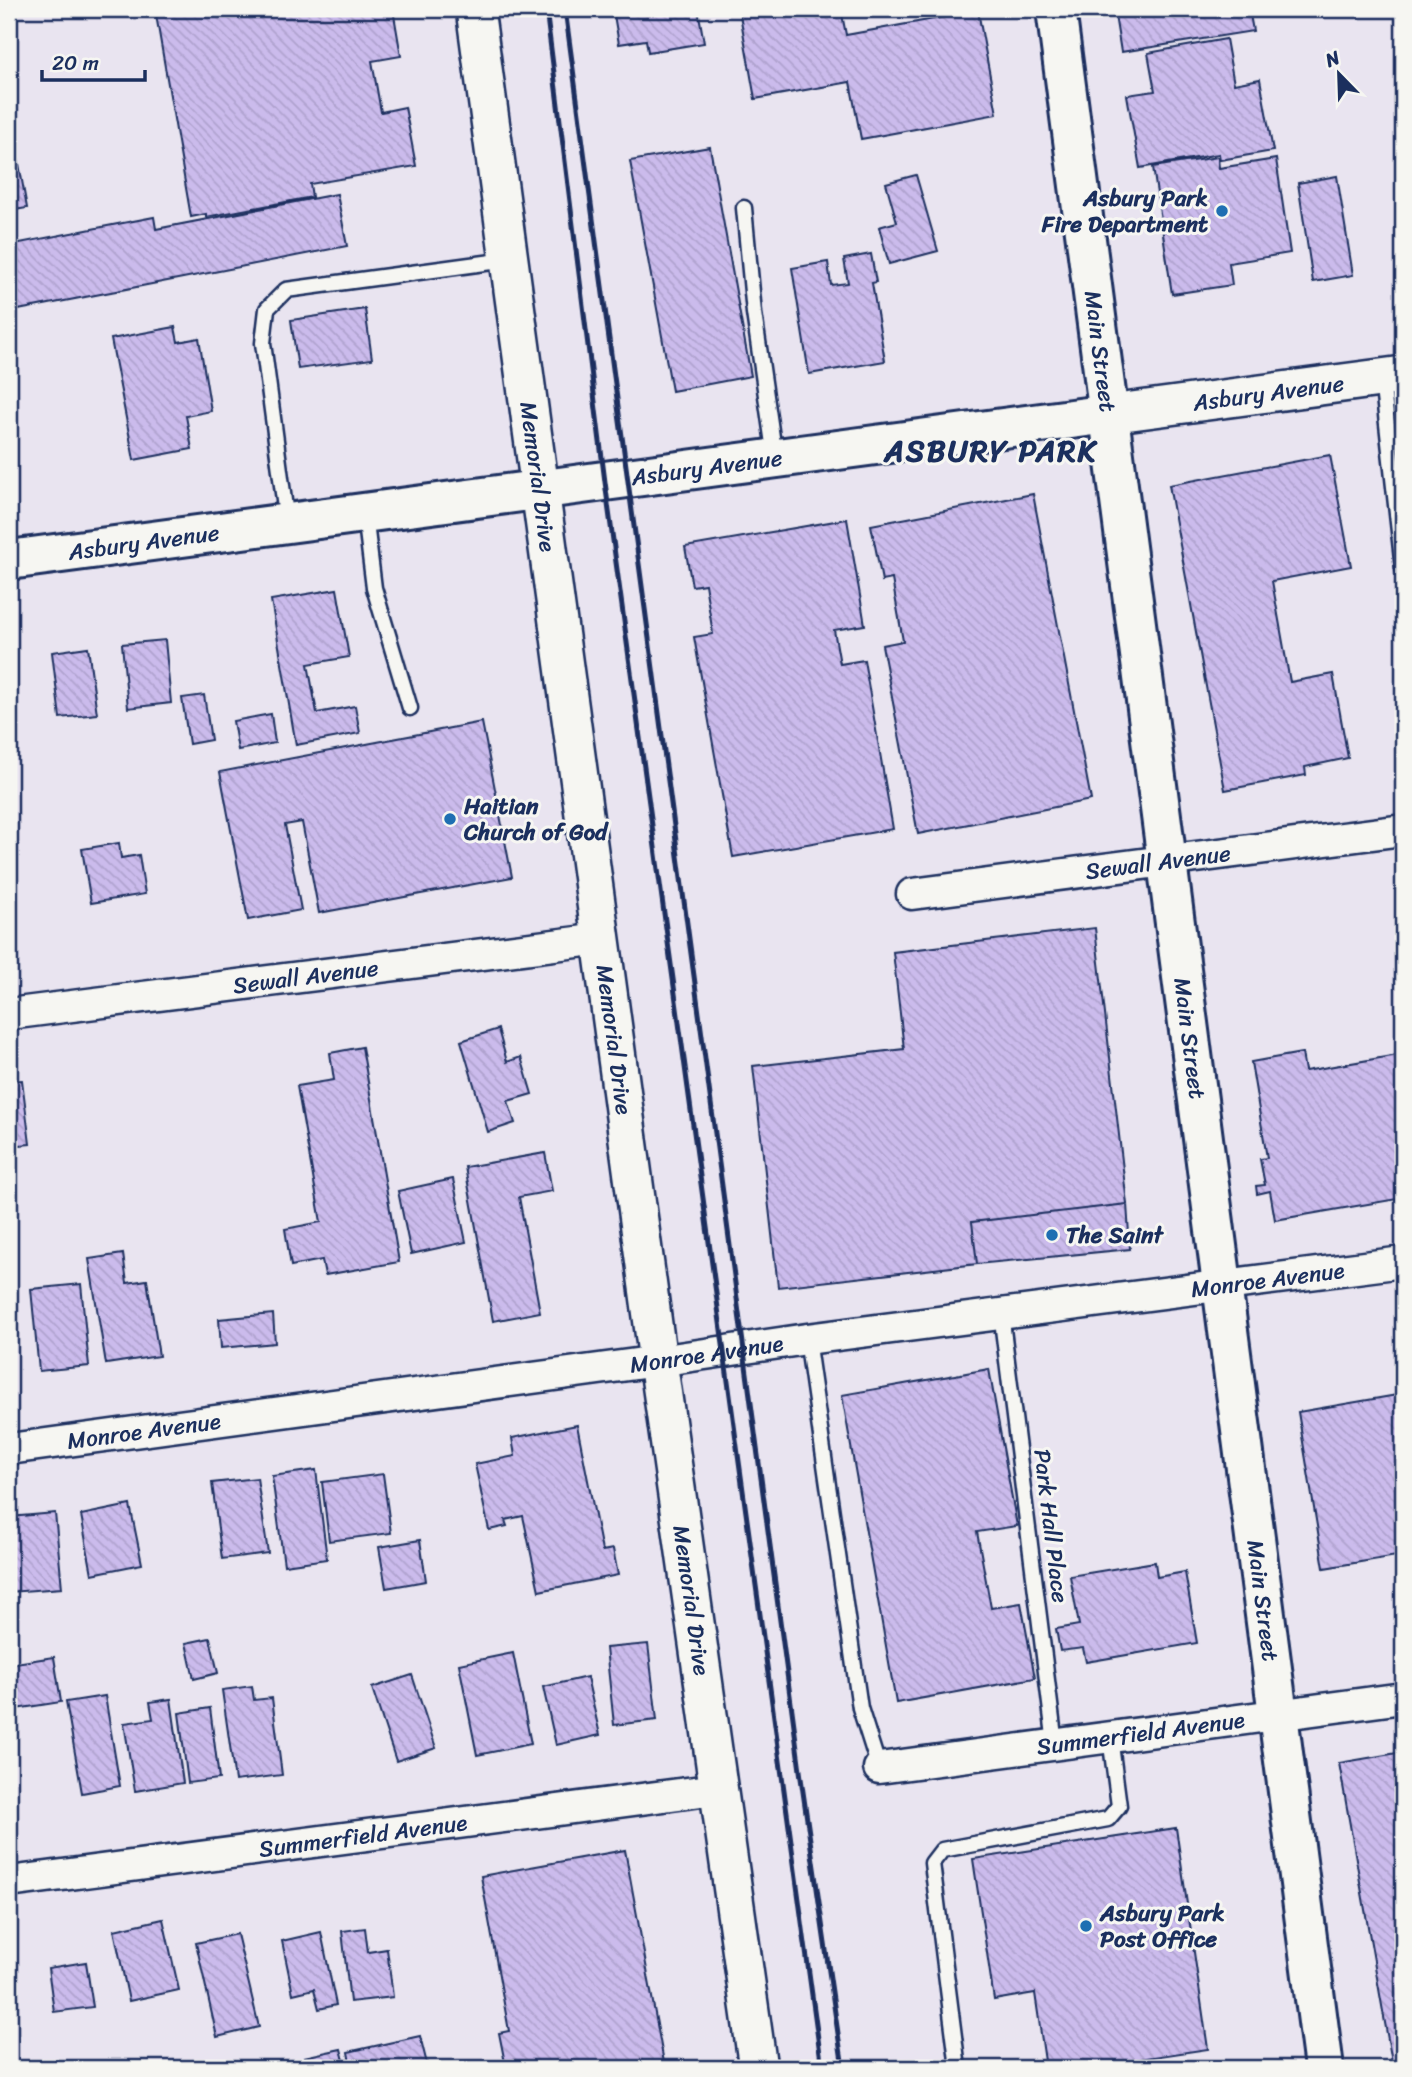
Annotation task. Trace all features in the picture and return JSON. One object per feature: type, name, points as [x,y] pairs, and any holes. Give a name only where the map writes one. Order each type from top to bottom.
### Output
[{"type":"main road","name":"Main Street","points":[[1055,9],[1324,2068]]},
{"type":"main road","name":"Asbury Avenue","points":[[9,560],[1109,414]]},
{"type":"street","name":"Memorial Drive","points":[[475,9],[658,1361],[758,2068]]},
{"type":"street","name":"Asbury Avenue","points":[[1109,414],[1393,376]]},
{"type":"street","name":"Sewall Avenue","points":[[912,894],[1403,830]]},
{"type":"street","name":"Sewall Avenue","points":[[9,1014],[601,939]]},
{"type":"street","name":"Monroe Avenue","points":[[9,1449],[807,1339],[1403,1262]]},
{"type":"street","name":"Summerfield Avenue","points":[[879,1768],[1403,1698]]},
{"type":"street","name":"Summerfield Avenue","points":[[9,1882],[718,1789]]},
{"type":"lane","points":[[744,208],[754,313],[776,459]]},
{"type":"lane","points":[[287,523],[264,343],[267,309],[286,290],[509,260]]},
{"type":"lane","points":[[1393,376],[1403,568]]},
{"type":"lane","points":[[365,513],[374,588],[410,708]]},
{"type":"lane","name":"Park Hall Place","points":[[1002,1313],[1055,1744]]},
{"type":"lane","points":[[807,1339],[859,1708],[879,1768]]},
{"type":"lane","points":[[958,2068],[932,1863],[942,1850],[1108,1819],[1119,1806],[1110,1737]]},
{"type":"building","points":[[155,9],[393,9],[401,56],[372,61],[381,112],[405,107],[416,166],[310,184],[312,197],[206,217],[206,214],[191,217]]},
{"type":"building","points":[[613,9],[698,9],[704,43],[648,52],[646,40],[619,44]]},
{"type":"building","points":[[739,9],[841,9],[846,35],[978,11],[997,114],[861,139],[850,82],[755,99]]},
{"type":"building","points":[[1114,9],[1249,9],[1253,31],[1121,52]]},
{"type":"building","points":[[1226,39],[1234,84],[1260,79],[1273,151],[1220,160],[1219,154],[1140,168],[1127,95],[1155,91],[1148,53]]},
{"type":"building","points":[[9,109],[27,208],[9,211]]},
{"type":"building","points":[[710,147],[751,376],[672,391],[630,161]]},
{"type":"building","name":"Asbury Park Fire Department","points":[[1218,157],[1219,168],[1276,159],[1290,253],[1229,263],[1232,285],[1172,294],[1153,167]]},
{"type":"building","points":[[916,175],[938,251],[889,264],[879,227],[897,222],[886,183]]},
{"type":"building","points":[[1337,176],[1353,275],[1313,282],[1298,183]]},
{"type":"building","points":[[337,194],[347,246],[18,310],[9,262],[9,245],[154,217],[156,229]]},
{"type":"building","points":[[871,254],[876,282],[872,283],[885,361],[809,374],[792,268],[828,262],[831,285],[848,283],[844,259]]},
{"type":"building","points":[[365,309],[372,359],[298,369],[291,320]]},
{"type":"building","points":[[175,327],[178,342],[199,338],[211,411],[186,416],[192,449],[134,460],[111,339]]},
{"type":"building","points":[[1330,455],[1351,566],[1272,581],[1290,682],[1333,674],[1348,758],[1305,767],[1306,775],[1225,790],[1169,485]]},
{"type":"building","points":[[1033,494],[1091,800],[918,834],[882,645],[903,641],[892,579],[882,581],[871,525]]},
{"type":"building","points":[[847,519],[865,625],[834,630],[840,664],[864,660],[893,829],[733,857],[694,637],[713,634],[705,584],[692,586],[685,547]]},
{"type":"building","points":[[337,589],[349,657],[308,664],[317,713],[355,706],[360,733],[296,745],[271,600]]},
{"type":"building","points":[[165,640],[171,703],[128,708],[122,644]]},
{"type":"building","points":[[88,647],[97,714],[60,718],[52,652]]},
{"type":"building","points":[[204,695],[211,740],[189,744],[182,698]]},
{"type":"building","points":[[271,714],[275,743],[238,750],[233,721]]},
{"type":"building","points":[[482,722],[512,877],[319,913],[302,822],[285,825],[301,910],[248,920],[220,772]]},
{"type":"building","points":[[119,843],[121,858],[139,855],[145,894],[91,903],[82,849]]},
{"type":"building","points":[[1095,928],[1127,1204],[972,1222],[977,1264],[778,1287],[753,1066],[904,1049],[893,952]]},
{"type":"building","points":[[498,1029],[507,1062],[521,1057],[532,1094],[508,1101],[515,1123],[488,1132],[461,1041]]},
{"type":"building","points":[[362,1047],[399,1262],[325,1275],[322,1260],[291,1266],[285,1229],[321,1222],[297,1086],[334,1080],[330,1053]]},
{"type":"building","points":[[1302,1053],[1305,1071],[1403,1054],[1403,1198],[1275,1220],[1270,1191],[1257,1194],[1256,1186],[1265,1185],[1260,1159],[1267,1158],[1251,1062]]},
{"type":"building","points":[[22,1080],[30,1144],[9,1146],[9,1081]]},
{"type":"building","points":[[545,1153],[552,1191],[519,1197],[540,1312],[493,1321],[465,1167]]},
{"type":"building","points":[[453,1179],[466,1242],[411,1254],[398,1191]]},
{"type":"building","name":"The Saint","points":[[1127,1204],[1130,1249],[977,1264],[972,1222]]},
{"type":"building","points":[[123,1254],[127,1283],[147,1280],[159,1356],[106,1364],[89,1259]]},
{"type":"building","points":[[81,1284],[89,1366],[39,1371],[31,1289]]},
{"type":"building","points":[[273,1314],[275,1343],[221,1348],[219,1319]]},
{"type":"building","points":[[989,1369],[1017,1526],[977,1532],[991,1608],[1021,1603],[1035,1678],[896,1703],[842,1395]]},
{"type":"building","points":[[1403,1394],[1403,1555],[1324,1568],[1298,1412]]},
{"type":"building","points":[[577,1425],[602,1551],[613,1549],[618,1575],[539,1591],[523,1516],[505,1520],[507,1526],[489,1530],[475,1464],[515,1456],[512,1438]]},
{"type":"building","points":[[316,1470],[327,1559],[284,1565],[272,1476]]},
{"type":"building","points":[[383,1474],[391,1533],[329,1541],[322,1482]]},
{"type":"building","points":[[257,1478],[268,1553],[222,1559],[212,1483]]},
{"type":"building","points":[[130,1505],[142,1564],[92,1574],[81,1515]]},
{"type":"building","points":[[55,1513],[62,1588],[9,1592],[9,1517]]},
{"type":"building","points":[[420,1540],[426,1581],[386,1588],[379,1547]]},
{"type":"building","points":[[1155,1562],[1157,1577],[1185,1572],[1197,1643],[1086,1662],[1083,1648],[1060,1651],[1056,1629],[1079,1625],[1070,1576]]},
{"type":"building","points":[[210,1638],[218,1673],[194,1679],[186,1643]]},
{"type":"building","points":[[648,1644],[657,1720],[614,1725],[606,1648]]},
{"type":"building","points":[[513,1653],[531,1744],[477,1755],[459,1664]]},
{"type":"building","points":[[54,1657],[61,1702],[9,1710],[9,1664]]},
{"type":"building","points":[[412,1675],[436,1748],[396,1761],[372,1688]]},
{"type":"building","points":[[587,1677],[600,1735],[556,1745],[543,1687]]},
{"type":"building","points":[[252,1686],[254,1700],[272,1698],[282,1775],[235,1781],[222,1690]]},
{"type":"building","points":[[105,1696],[120,1786],[82,1793],[66,1702]]},
{"type":"building","points":[[171,1699],[183,1783],[135,1791],[124,1723],[153,1719],[150,1702]]},
{"type":"building","points":[[210,1708],[219,1779],[188,1783],[179,1713]]},
{"type":"building","points":[[1403,1752],[1403,2068],[1393,2068],[1339,1763]]},
{"type":"building","name":"Asbury Park Post Office","points":[[1176,1828],[1208,2049],[1079,2068],[1046,2068],[1035,1993],[994,2000],[973,1859]]},
{"type":"building","points":[[625,1850],[665,2068],[506,2068],[499,2033],[509,2031],[481,1876]]},
{"type":"building","points":[[163,1919],[179,1990],[129,2001],[114,1930]]},
{"type":"building","points":[[365,1928],[368,1952],[387,1949],[393,1997],[350,2002],[342,1931]]},
{"type":"building","points":[[321,1932],[336,2005],[319,2009],[314,1989],[293,1994],[282,1941]]},
{"type":"building","points":[[237,1934],[259,2027],[217,2037],[196,1943]]},
{"type":"building","points":[[86,1962],[93,2007],[54,2012],[48,1968]]},
{"type":"building","points":[[420,2036],[428,2068],[351,2068],[348,2052]]},
{"type":"building","points":[[341,2049],[346,2068],[307,2068],[304,2057]]},
{"type":"railway","points":[[546,9],[605,482],[822,2068]]},
{"type":"railway","points":[[565,9],[801,1778],[843,2068]]},
{"type":"place","name":"Asbury Park Fire Department","points":[[1222,211]]},
{"type":"place","name":"Haitian Church of God","points":[[450,819]]},
{"type":"place","name":"The Saint","points":[[1052,1235]]},
{"type":"place","name":"Asbury Park Post Office","points":[[1086,1926]]},
{"type":"district","name":"ASBURY PARK","points":[[991,451]]}]
